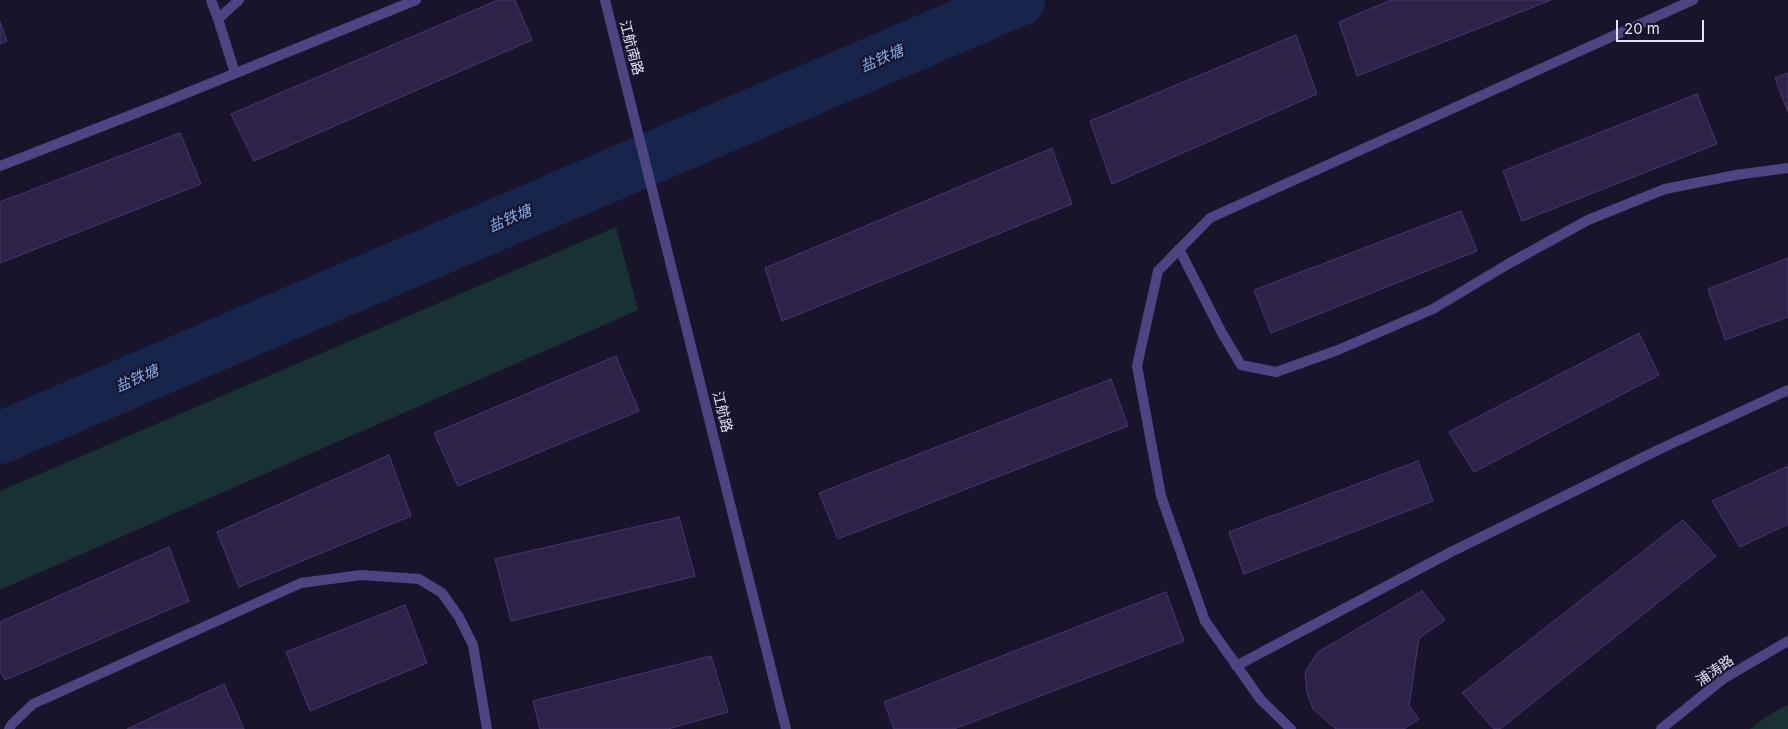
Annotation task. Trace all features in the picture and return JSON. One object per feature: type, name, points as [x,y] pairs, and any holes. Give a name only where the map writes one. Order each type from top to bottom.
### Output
[{"type":"street","points":[[211,0],[235,73]]},
{"type":"street","points":[[218,19],[239,0]]},
{"type":"street","points":[[0,166],[416,0]]},
{"type":"street","name":"江航南路","points":[[604,0],[631,102]]},
{"type":"street","points":[[1291,729],[1261,700],[1204,621],[1161,496],[1137,366],[1158,271],[1210,218],[1693,0]]},
{"type":"street","name":"江航路","points":[[631,102],[786,729]]},
{"type":"street","points":[[1179,249],[1222,334],[1241,365],[1276,372],[1338,350],[1432,310],[1508,264],[1597,217],[1666,189],[1736,175],[1788,168]]},
{"type":"street","points":[[1236,666],[1460,548],[1660,449],[1788,390]]},
{"type":"street","points":[[9,729],[33,704],[301,583],[362,575],[419,579],[442,593],[459,617],[473,644],[487,729]]},
{"type":"street","name":"浦涛路","points":[[1661,729],[1723,679],[1788,641]]},
{"type":"green space","points":[[616,227],[638,310],[0,590],[0,491]]},
{"type":"green space","points":[[1788,704],[1788,729],[1750,729],[1765,718]]},
{"type":"building","points":[[498,0],[515,0],[532,40],[254,161],[231,114]]},
{"type":"building","points":[[1391,0],[1551,0],[1357,76],[1339,22]]},
{"type":"building","points":[[0,22],[7,41],[0,44]]},
{"type":"building","points":[[1296,35],[1317,94],[1112,184],[1090,121]]},
{"type":"building","points":[[1788,73],[1788,113],[1775,78]]},
{"type":"building","points":[[1697,94],[1717,144],[1522,221],[1503,171]]},
{"type":"building","points":[[180,133],[201,184],[0,263],[0,202]]},
{"type":"building","points":[[1052,148],[1072,204],[782,321],[765,268]]},
{"type":"building","points":[[1461,211],[1477,251],[1271,333],[1254,290]]},
{"type":"building","points":[[1788,258],[1788,317],[1725,340],[1708,289]]},
{"type":"building","points":[[1639,333],[1659,375],[1474,472],[1449,432]]},
{"type":"building","points":[[616,356],[639,411],[458,486],[434,433]]},
{"type":"building","points":[[1111,379],[1128,426],[838,539],[819,493]]},
{"type":"building","points":[[389,455],[411,516],[239,587],[217,532]]},
{"type":"building","points":[[1418,461],[1433,501],[1244,574],[1229,532]]},
{"type":"building","points":[[1788,466],[1788,524],[1740,547],[1712,501]]},
{"type":"building","points":[[679,517],[695,576],[511,621],[495,559]]},
{"type":"building","points":[[1683,520],[1716,556],[1500,729],[1494,729],[1462,693]]},
{"type":"building","points":[[169,547],[189,601],[5,680],[0,671],[0,622]]},
{"type":"building","points":[[1422,591],[1445,620],[1419,638],[1409,706],[1419,719],[1404,729],[1336,729],[1313,709],[1307,693],[1305,672],[1318,652]]},
{"type":"building","points":[[1166,592],[1184,641],[954,729],[894,729],[884,702]]},
{"type":"building","points":[[405,605],[427,663],[310,711],[286,652]]},
{"type":"building","points":[[711,656],[728,712],[668,729],[540,729],[533,701]]},
{"type":"building","points":[[224,684],[244,729],[127,729]]},
{"type":"waterway","name":"盐铁塘","points":[[0,438],[1019,0]]}]
